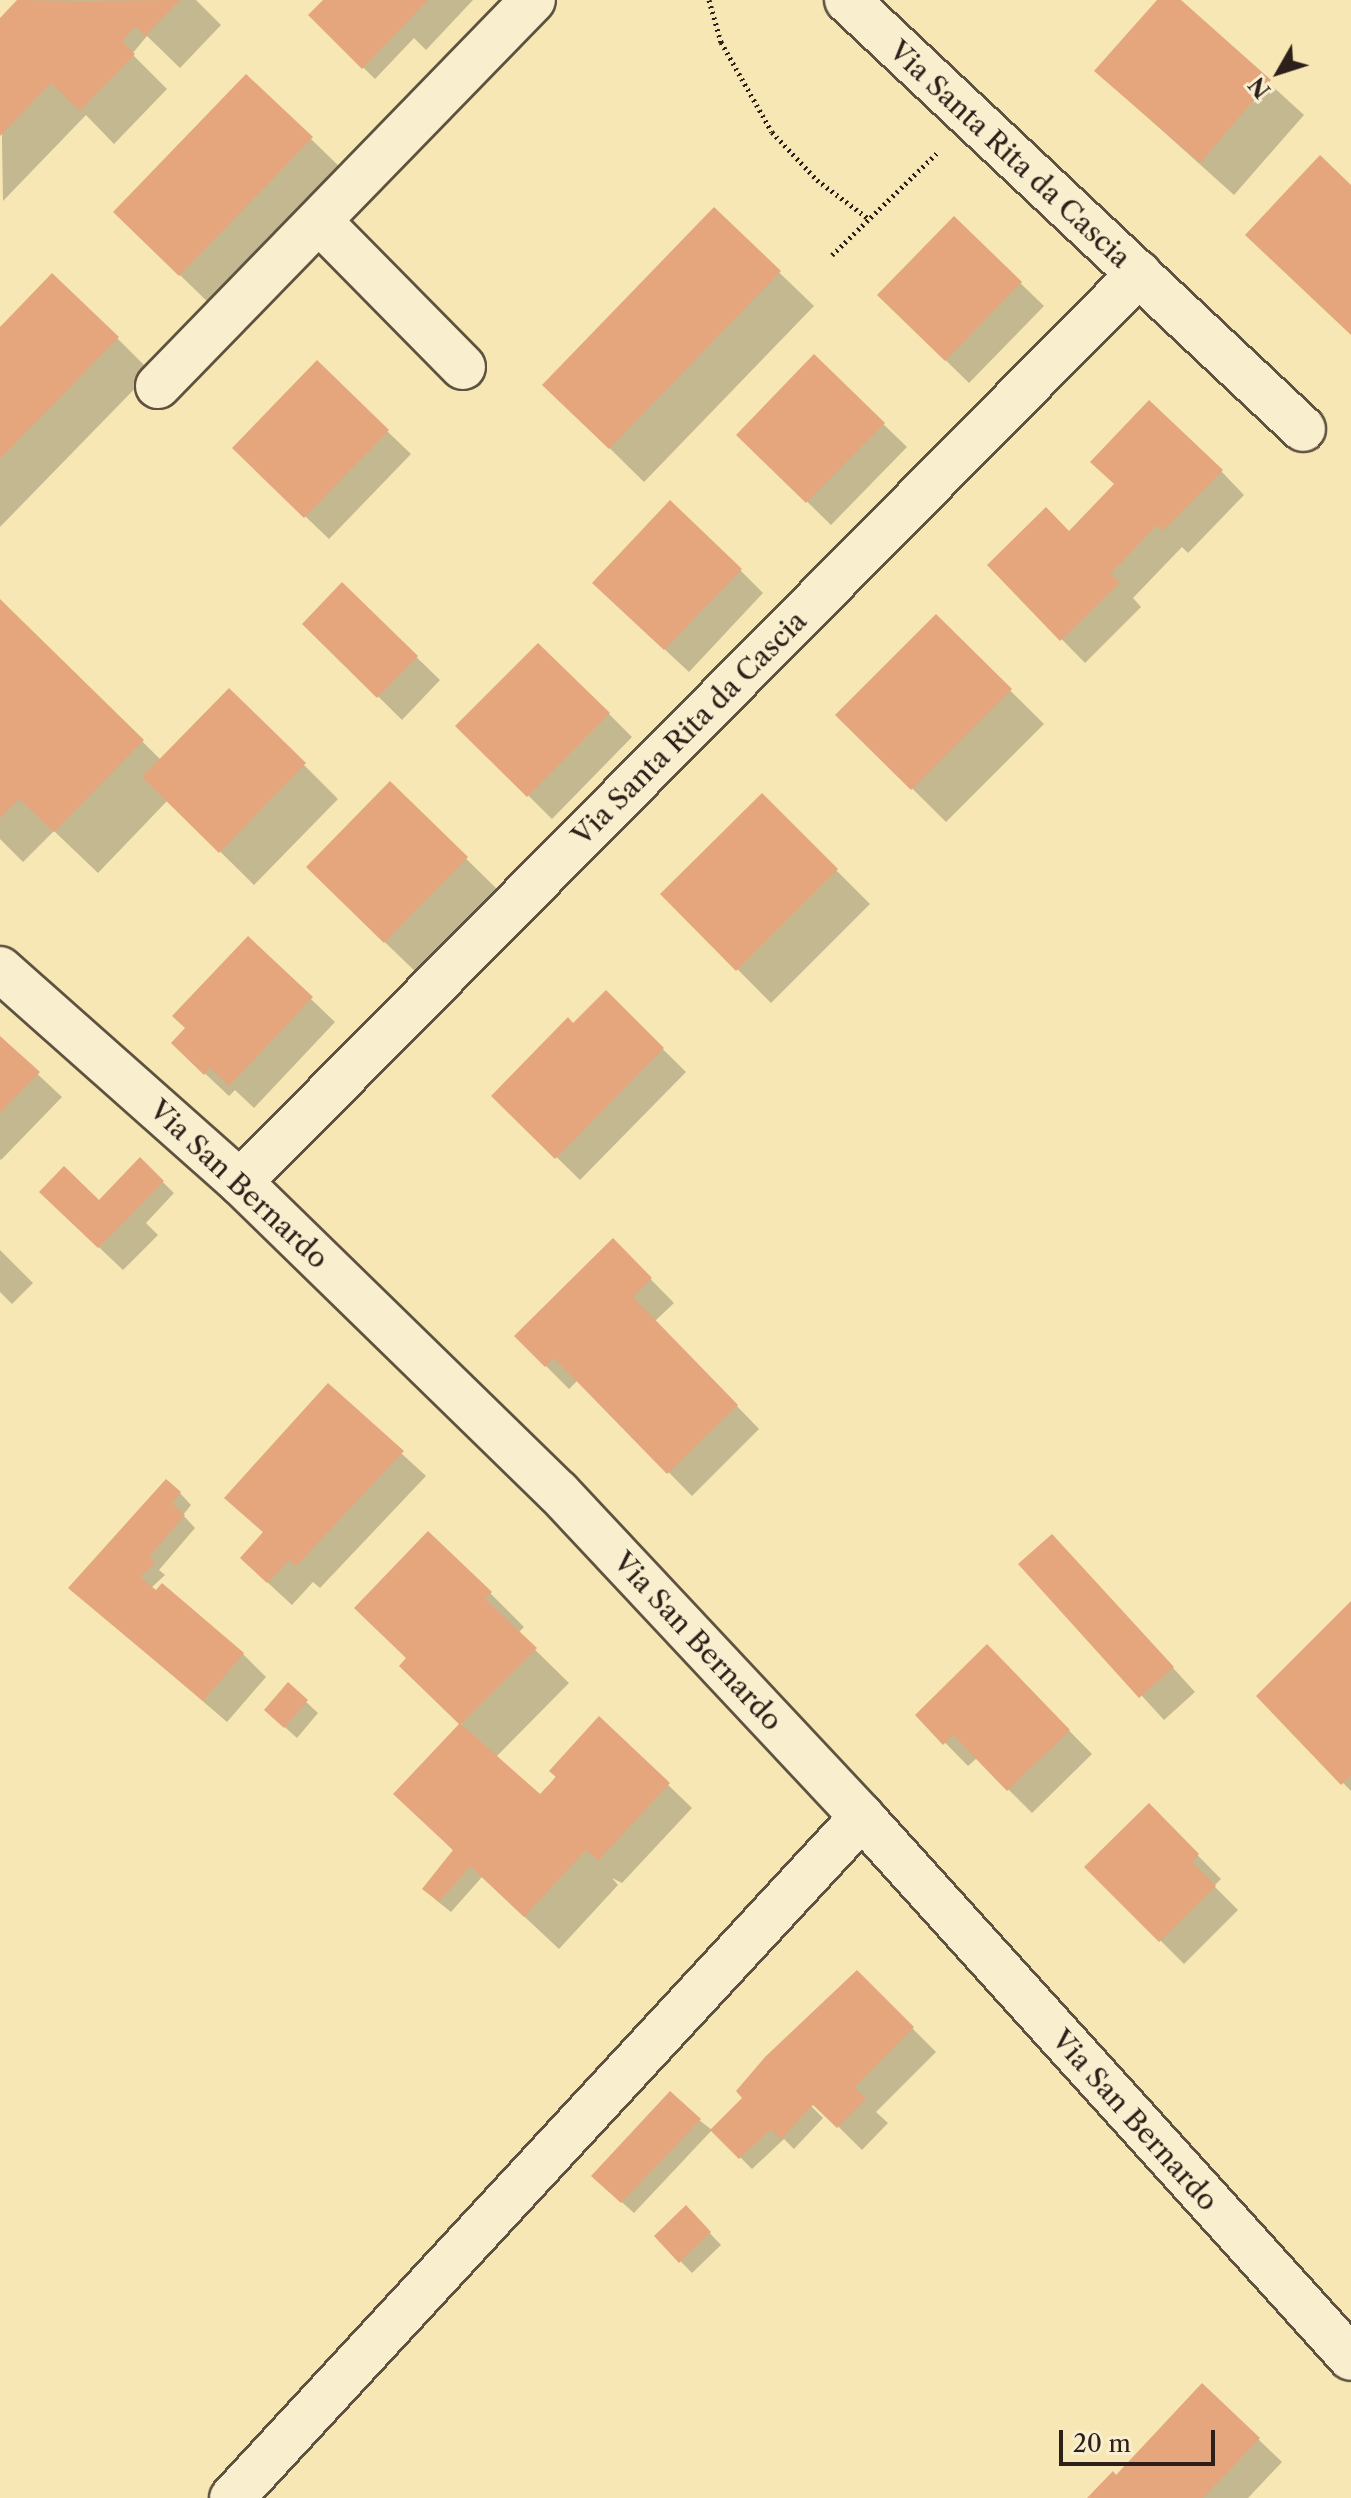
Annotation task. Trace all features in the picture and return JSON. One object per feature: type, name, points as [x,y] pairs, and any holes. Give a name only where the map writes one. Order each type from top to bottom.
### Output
[{"type":"street","points":[[158,386],[533,0]]},
{"type":"street","name":"Via Santa Rita da Cascia","points":[[847,0],[1303,429]]},
{"type":"street","points":[[319,221],[463,367]]},
{"type":"street","name":"Via Santa Rita da Cascia","points":[[240,1182],[1139,274]]},
{"type":"street","name":"Via San Bernardo","points":[[0,969],[240,1182],[558,1492],[862,1817],[1351,2358]]},
{"type":"street","points":[[232,2498],[862,1817]]},
{"type":"path","points":[[709,0],[721,42],[772,132],[817,180],[869,219]]},
{"type":"path","points":[[832,255],[948,141]]},
{"type":"building","points":[[17,0],[180,0],[145,36],[135,26],[122,42],[135,54],[80,111],[51,83],[0,136],[0,18]]},
{"type":"building","points":[[323,0],[428,0],[362,69],[308,15]]},
{"type":"building","points":[[1157,0],[1181,0],[1271,80],[1200,163],[1094,71]]},
{"type":"building","points":[[246,74],[313,137],[179,276],[113,212]]},
{"type":"building","points":[[1320,155],[1351,185],[1351,335],[1245,235]]},
{"type":"building","points":[[714,207],[781,271],[609,449],[542,385]]},
{"type":"building","points":[[954,216],[1022,282],[945,361],[877,295]]},
{"type":"building","points":[[52,273],[119,337],[0,459],[0,327]]},
{"type":"building","points":[[814,354],[885,423],[806,503],[736,435]]},
{"type":"building","points":[[317,360],[389,430],[304,518],[232,448]]},
{"type":"building","points":[[1149,400],[1223,470],[1163,531],[1157,525],[1111,573],[1120,583],[1060,641],[987,565],[1046,507],[1069,531],[1114,484],[1090,462]]},
{"type":"building","points":[[670,500],[742,569],[664,650],[592,583]]},
{"type":"building","points":[[342,582],[418,656],[377,698],[302,624]]},
{"type":"building","points":[[0,599],[144,740],[54,832],[19,799],[0,818]]},
{"type":"building","points":[[936,614],[1012,689],[911,790],[835,715]]},
{"type":"building","points":[[538,643],[610,713],[527,797],[455,726]]},
{"type":"building","points":[[229,688],[306,763],[219,853],[142,777]]},
{"type":"building","points":[[390,781],[468,857],[384,943],[306,867]]},
{"type":"building","points":[[762,793],[838,869],[736,971],[660,894]]},
{"type":"building","points":[[248,936],[313,997],[229,1086],[210,1068],[204,1075],[171,1043],[185,1028],[172,1016]]},
{"type":"building","points":[[606,990],[664,1048],[555,1159],[491,1096],[568,1017],[573,1023]]},
{"type":"building","points":[[0,1036],[40,1072],[0,1113]]},
{"type":"building","points":[[140,1157],[164,1181],[98,1248],[39,1192],[64,1166],[99,1200]]},
{"type":"building","points":[[613,1238],[652,1278],[633,1297],[738,1405],[667,1474],[554,1358],[545,1367],[514,1336]]},
{"type":"building","points":[[328,1383],[404,1451],[296,1566],[289,1560],[267,1583],[240,1558],[263,1532],[224,1498]]},
{"type":"building","points":[[166,1479],[181,1492],[172,1503],[185,1515],[149,1557],[155,1563],[140,1577],[156,1590],[162,1583],[244,1653],[203,1701],[68,1588]]},
{"type":"building","points":[[428,1531],[492,1592],[485,1599],[537,1648],[461,1724],[540,1794],[556,1777],[549,1771],[599,1716],[670,1783],[598,1861],[586,1850],[524,1917],[470,1866],[439,1902],[422,1889],[453,1850],[393,1794],[459,1724],[399,1666],[406,1658],[354,1608]]},
{"type":"building","points":[[1052,1534],[1174,1667],[1139,1698],[1018,1564]]},
{"type":"building","points":[[1351,1601],[1351,1776],[1341,1785],[1256,1696]]},
{"type":"building","points":[[987,1644],[1070,1730],[1007,1791],[953,1735],[943,1745],[915,1715]]},
{"type":"building","points":[[288,1682],[308,1700],[284,1728],[264,1710]]},
{"type":"building","points":[[1149,1803],[1199,1854],[1192,1862],[1216,1886],[1159,1942],[1084,1867]]},
{"type":"building","points":[[857,1970],[914,2027],[855,2087],[866,2099],[837,2128],[813,2105],[781,2139],[771,2129],[739,2159],[710,2130],[742,2098],[736,2091],[765,2057]]},
{"type":"building","points":[[670,2091],[701,2119],[621,2203],[591,2176]]},
{"type":"building","points":[[686,2205],[711,2232],[679,2263],[654,2236]]},
{"type":"building","points":[[1202,2383],[1260,2438],[1203,2498],[1087,2498],[1113,2471],[1116,2475]]}]
